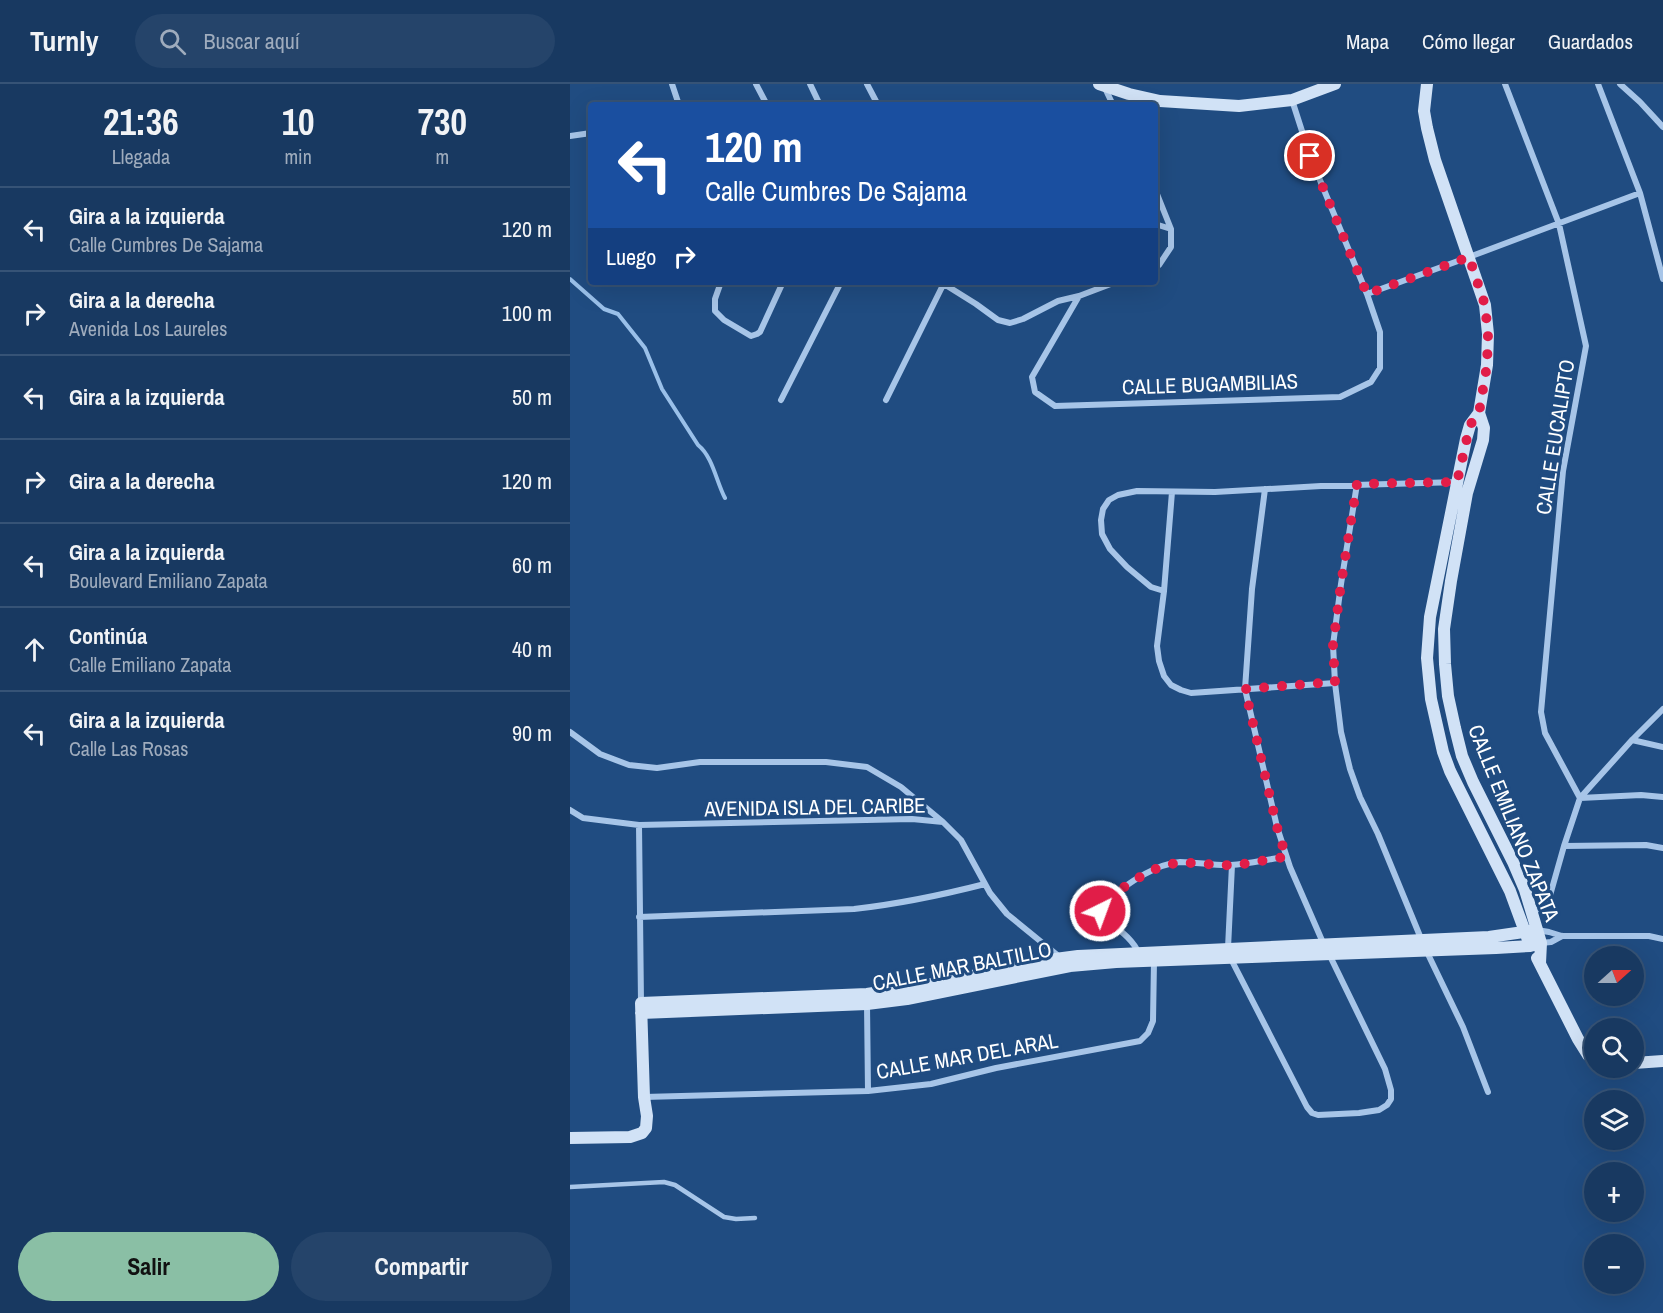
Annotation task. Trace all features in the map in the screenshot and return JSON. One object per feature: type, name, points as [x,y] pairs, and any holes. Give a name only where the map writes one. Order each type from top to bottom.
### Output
[{"type":"main road","points":[[1102,85],[1160,101],[1239,106],[1292,100],[1335,84]]},
{"type":"main road","name":"CALLE EMILIANO ZAPATA","points":[[1426,84],[1424,111],[1427,128],[1439,171],[1485,305],[1488,334],[1487,365],[1479,413],[1484,428],[1483,440],[1471,483],[1451,581],[1444,629],[1449,696],[1462,756],[1525,890],[1526,916],[1540,963],[1584,1048]]},
{"type":"main road","points":[[1479,413],[1470,425],[1457,482],[1430,617],[1427,658],[1431,699],[1443,752],[1450,771],[1502,875],[1526,916]]},
{"type":"main road","name":"CALLE MAR BALTILLO","points":[[1424,946],[1531,931]]},
{"type":"main road","name":"CALLE MAR BALTILLO","points":[[641,1008],[907,999],[1062,962],[1116,962],[1139,957],[1424,946],[1535,945]]},
{"type":"main road","points":[[570,1138],[630,1137],[642,1133],[646,1128],[641,1008]]},
{"type":"main road","points":[[1644,1062],[1663,1061]]},
{"type":"street","points":[[672,84],[678,102]]},
{"type":"street","points":[[756,84],[765,102]]},
{"type":"street","points":[[810,84],[819,102]]},
{"type":"street","points":[[867,84],[876,102]]},
{"type":"street","name":"CALLE EUCALIPTO","points":[[1505,84],[1559,224],[1586,346],[1563,471],[1541,712],[1545,734],[1580,798]]},
{"type":"street","points":[[1598,84],[1640,193],[1663,279]]},
{"type":"street","points":[[1620,84],[1663,127]]},
{"type":"street","points":[[1102,85],[1111,102]]},
{"type":"street","points":[[1292,100],[1310,156],[1367,294],[1640,193]]},
{"type":"street","points":[[570,136],[588,134]]},
{"type":"street","points":[[1158,196],[1171,229],[1171,247],[1158,266]]},
{"type":"street","points":[[1158,225],[1171,229]]},
{"type":"street","points":[[720,285],[715,299],[715,311],[735,327],[754,336],[760,332],[782,285]]},
{"type":"street","points":[[782,400],[840,285]]},
{"type":"street","points":[[886,400],[943,285]]},
{"type":"street","points":[[947,285],[998,320],[1010,323],[1023,320],[1058,300],[1079,296],[1108,285]]},
{"type":"street","name":"CALLE BUGAMBILIAS","points":[[1079,296],[1032,377],[1035,392],[1055,406],[1340,396],[1371,382],[1380,368],[1380,332],[1367,294]]},
{"type":"street","points":[[1164,591],[1151,586],[1127,567],[1110,549],[1102,534],[1103,509],[1109,500],[1118,495],[1137,491],[1215,492],[1357,484],[1471,483]]},
{"type":"street","points":[[1357,484],[1333,645],[1341,732],[1360,797],[1378,834],[1424,946],[1463,1028],[1488,1092]]},
{"type":"street","points":[[1232,865],[1230,954],[1307,1107],[1312,1113],[1318,1115],[1379,1110],[1391,1099],[1385,1069],[1326,950],[1286,857],[1245,689],[1252,589],[1265,489]]},
{"type":"street","points":[[1172,492],[1157,645],[1159,662],[1164,676],[1171,685],[1191,693],[1335,682]]},
{"type":"street","points":[[1526,916],[1546,904],[1549,899],[1563,846],[1580,798],[1632,740],[1663,710]]},
{"type":"street","points":[[570,732],[600,754],[629,765],[657,768],[700,762],[826,762],[867,767],[901,787],[943,822]]},
{"type":"street","points":[[1632,740],[1663,747]]},
{"type":"street","points":[[1580,798],[1641,795],[1663,797]]},
{"type":"street","name":"AVENIDA ISLA DEL CARIBE","points":[[570,810],[583,819],[639,825],[912,819],[943,822],[962,840],[985,885],[1007,914],[1062,962]]},
{"type":"street","points":[[639,825],[641,1008]]},
{"type":"street","points":[[1563,846],[1646,845],[1663,849]]},
{"type":"street","points":[[1139,957],[1130,940],[1102,916],[1100,911],[1100,906],[1119,890],[1153,870],[1180,862],[1232,865],[1286,857]]},
{"type":"street","points":[[639,917],[864,908],[924,899],[985,885]]},
{"type":"street","points":[[1531,931],[1549,932],[1562,936],[1649,936],[1663,939]]},
{"type":"street","points":[[1535,945],[1551,942],[1562,936]]},
{"type":"street","name":"CALLE MAR DEL ARAL","points":[[644,1097],[868,1091],[931,1084],[996,1068],[1140,1041],[1148,1033],[1153,1021],[1153,957]]},
{"type":"street","points":[[867,999],[868,1091]]},
{"type":"lane","points":[[570,1187],[664,1182],[675,1185],[724,1217],[755,1218]]},
{"type":"waterway","points":[[570,279],[604,309],[618,314],[645,348],[662,389],[707,456],[725,498]]},
{"type":"route","points":[[1100,911],[1100,906],[1119,890],[1153,870],[1167,865],[1180,862],[1232,865],[1286,857],[1258,752],[1245,689],[1335,682],[1333,645],[1357,484],[1457,482],[1470,425],[1479,413],[1487,365],[1488,334],[1485,305],[1469,257],[1367,294],[1310,156]]}]
